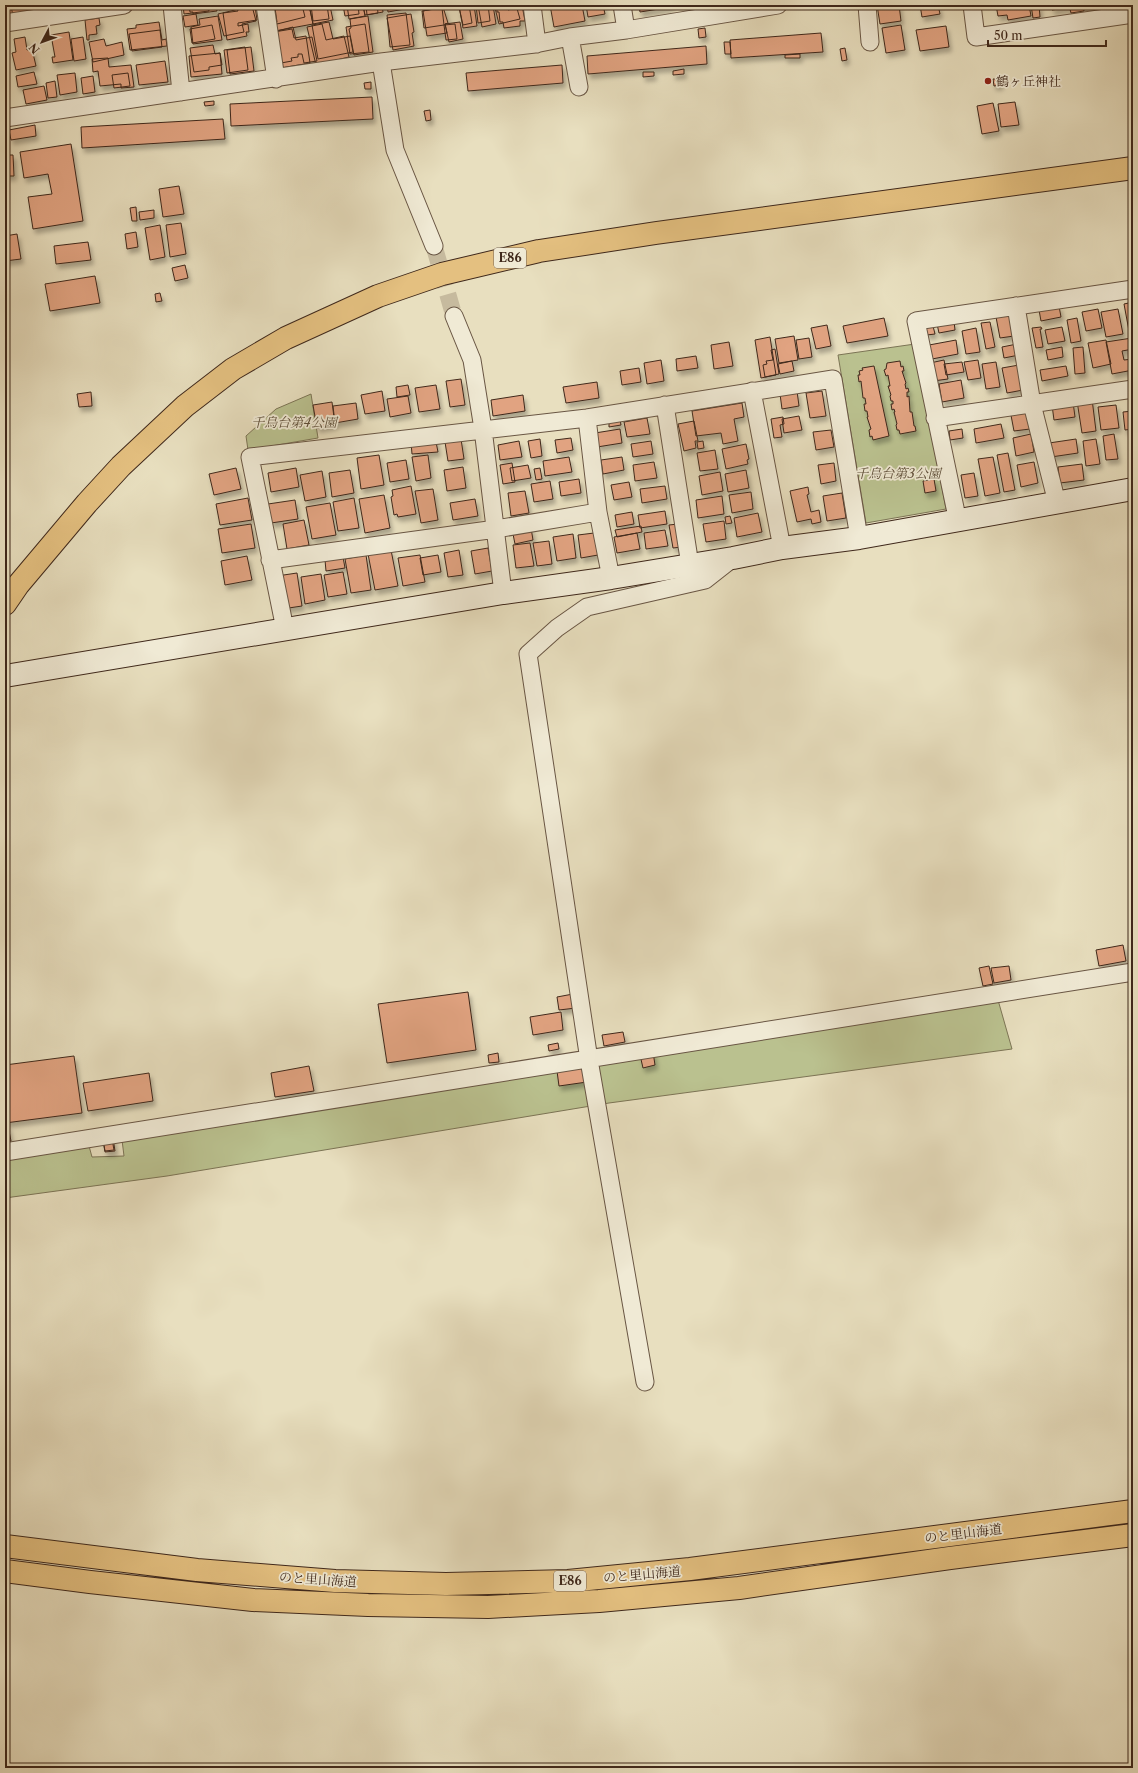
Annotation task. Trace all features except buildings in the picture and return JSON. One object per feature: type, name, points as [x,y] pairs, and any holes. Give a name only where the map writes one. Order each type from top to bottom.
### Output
[{"type":"highway","name":"E86","points":[[5,604],[18,585],[121,466],[185,406],[234,368],[286,338],[378,296],[442,274],[539,251],[671,231],[1133,168]]},
{"type":"highway","name":"のと里山海道","points":[[5,1546],[197,1570],[335,1581],[446,1584],[568,1581],[690,1569],[1133,1511]]},
{"type":"highway","name":"のと里山海道","points":[[5,1571],[253,1600],[368,1605],[488,1607],[599,1601],[739,1588],[950,1558],[1133,1535]]},
{"type":"street","points":[[5,23],[124,5]]},
{"type":"street","points":[[172,5],[181,92]]},
{"type":"street","points":[[265,5],[276,79]]},
{"type":"street","points":[[532,5],[537,44]]},
{"type":"street","points":[[622,5],[626,30]]},
{"type":"street","points":[[5,118],[276,79],[381,62],[537,44],[570,37],[626,30],[778,5]]},
{"type":"street","points":[[867,5],[870,42]]},
{"type":"street","points":[[972,5],[976,37],[1133,14]]},
{"type":"street","points":[[570,37],[579,87]]},
{"type":"street","points":[[381,62],[394,150],[434,246]]},
{"type":"street","points":[[958,522],[935,418],[916,321],[1133,289]]},
{"type":"street","points":[[1016,306],[1032,404],[1057,503]]},
{"type":"street","points":[[454,316],[472,360],[483,429],[503,593]]},
{"type":"street","points":[[285,629],[250,457],[586,418],[752,390],[833,379],[859,538]]},
{"type":"street","points":[[935,418],[1133,388]]},
{"type":"street","points":[[752,390],[782,548]]},
{"type":"street","points":[[665,405],[690,565]]},
{"type":"street","points":[[586,418],[598,512],[611,578]]},
{"type":"street","points":[[5,676],[503,593],[611,578],[733,558],[782,548],[859,538],[958,522],[1133,489]]},
{"type":"street","points":[[270,560],[496,529],[598,512]]},
{"type":"street","points":[[645,1382],[589,1060],[528,654],[557,628],[587,607],[704,580],[733,558]]},
{"type":"street","points":[[5,1152],[1133,972]]},
{"type":"green space","name":"千鳥台第3公園","points":[[915,344],[946,509],[866,523],[838,355]]},
{"type":"green space","name":"千鳥台第4公園","points":[[311,394],[318,438],[248,450],[246,436],[276,409]]},
{"type":"green space","points":[[998,1000],[1012,1049],[609,1103],[167,1176],[5,1198],[5,1160],[89,1146],[92,1157],[124,1156],[122,1140]]},
{"type":"tunnel","points":[[434,246],[454,316]]},
{"type":"place","name":"鶴ヶ丘神社","points":[[988,81]]}]
